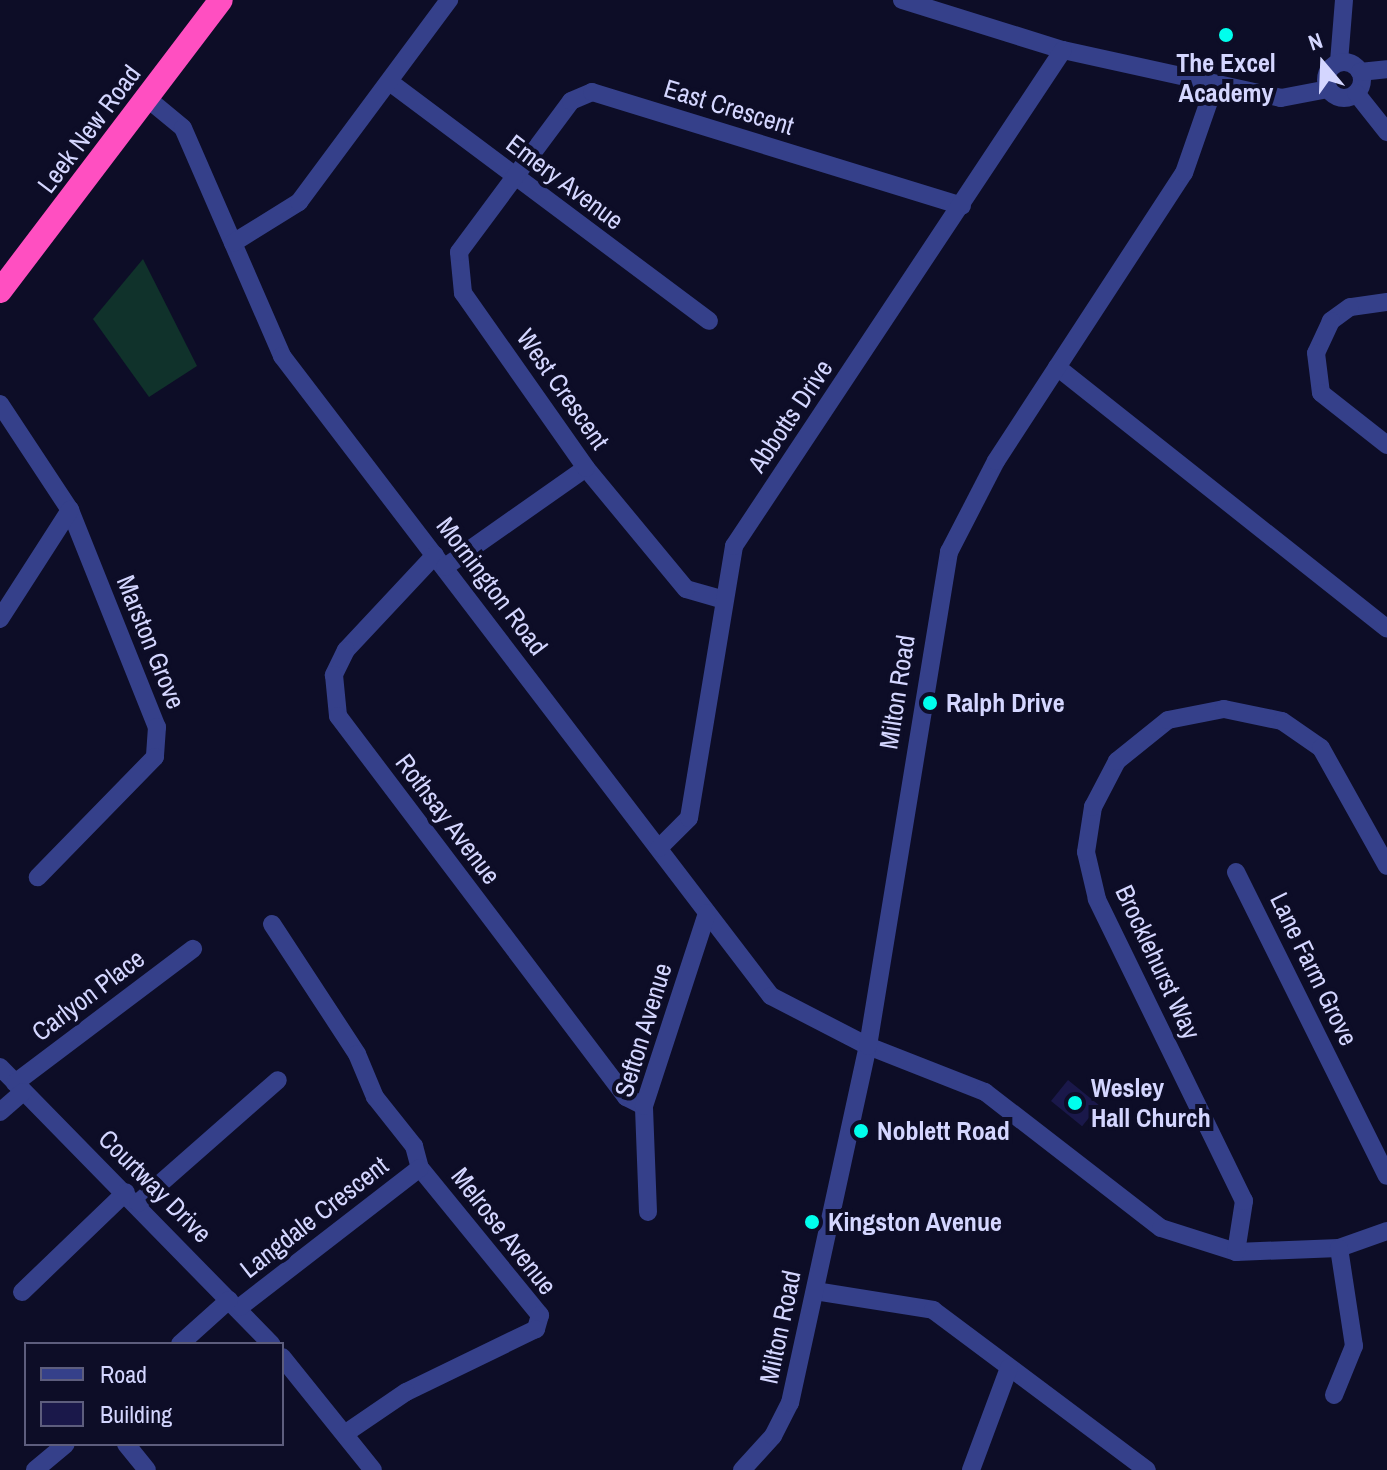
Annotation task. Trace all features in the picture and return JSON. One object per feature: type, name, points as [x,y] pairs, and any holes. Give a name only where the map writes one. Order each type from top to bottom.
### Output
[{"type":"highway","name":"Leek New Road","points":[[0,291],[221,0]]},
{"type":"street","points":[[233,243],[299,202],[391,83],[449,0]]},
{"type":"street","points":[[902,0],[1063,50],[1281,98],[1328,89],[1344,98],[1356,93]]},
{"type":"street","points":[[1328,89],[1327,73],[1339,62],[1344,0]]},
{"type":"street","name":"Abbotts Drive","points":[[659,848],[689,818],[721,599],[734,546],[1063,50]]},
{"type":"street","points":[[1339,62],[1360,72],[1387,69]]},
{"type":"street","points":[[1360,72],[1356,93],[1387,132]]},
{"type":"street","name":"Emery Avenue","points":[[391,83],[709,321]]},
{"type":"street","name":"Milton Road","points":[[742,1470],[790,1403],[868,1046],[949,552],[1057,367],[1184,173],[1215,84]]},
{"type":"street","name":"East Crescent","points":[[512,174],[571,101],[592,92],[962,206]]},
{"type":"street","name":"Mornington Road","points":[[148,99],[183,128],[282,356],[771,996],[868,1046]]},
{"type":"street","name":"West Crescent","points":[[512,174],[459,252],[463,293],[586,468],[686,589],[721,599]]},
{"type":"street","points":[[1387,302],[1350,307],[1331,321],[1316,353],[1321,393],[1387,445]]},
{"type":"street","points":[[1057,367],[1387,629]]},
{"type":"street","name":"Marston Grove","points":[[0,404],[70,510],[157,727],[155,757],[38,877]]},
{"type":"street","name":"Rothsay Avenue","points":[[586,468],[440,561],[346,650],[334,675],[338,716],[626,1097],[644,1106]]},
{"type":"street","points":[[0,619],[70,510]]},
{"type":"street","name":"Brocklehurst Way","points":[[1236,1252],[1244,1201],[1097,899],[1086,852],[1093,807],[1117,761],[1168,720],[1224,709],[1282,721],[1321,748],[1387,866]]},
{"type":"street","name":"Lane Farm Grove","points":[[1236,872],[1387,1176]]},
{"type":"street","name":"Sefton Avenue","points":[[648,1212],[644,1106],[707,913]]},
{"type":"street","points":[[272,924],[357,1054],[375,1097],[414,1146],[420,1168]]},
{"type":"street","name":"Carlyon Place","points":[[0,1112],[19,1088],[193,949]]},
{"type":"street","points":[[868,1046],[985,1092],[1161,1228],[1236,1252],[1339,1248],[1387,1231]]},
{"type":"street","name":"Courtway Drive","points":[[0,1067],[132,1197],[269,1342]]},
{"type":"street","points":[[22,1292],[132,1197],[278,1080]]},
{"type":"street","name":"Langdale Crescent","points":[[183,1342],[420,1168]]},
{"type":"street","name":"Melrose Avenue","points":[[346,1433],[406,1392],[536,1329],[540,1315],[420,1168]]},
{"type":"street","points":[[1334,1395],[1354,1346],[1339,1248]]},
{"type":"street","points":[[815,1291],[933,1310],[1147,1470]]},
{"type":"street","points":[[284,1359],[373,1470]]},
{"type":"street","points":[[971,1470],[1009,1368]]},
{"type":"street","points":[[35,1470],[64,1446]]},
{"type":"street","points":[[128,1446],[147,1470]]},
{"type":"green space","points":[[143,259],[197,366],[149,397],[93,319]]},
{"type":"building","name":"Wesley Hall Church","points":[[1068,1080],[1099,1105],[1082,1126],[1051,1101]]},
{"type":"place","name":"The Excel Academy","points":[[1226,35]]},
{"type":"place","name":"Ralph Drive","points":[[930,703]]},
{"type":"place","name":"Wesley Hall Church","points":[[1075,1103]]},
{"type":"place","name":"Noblett Road","points":[[861,1131]]},
{"type":"place","name":"Kingston Avenue","points":[[812,1222]]}]
